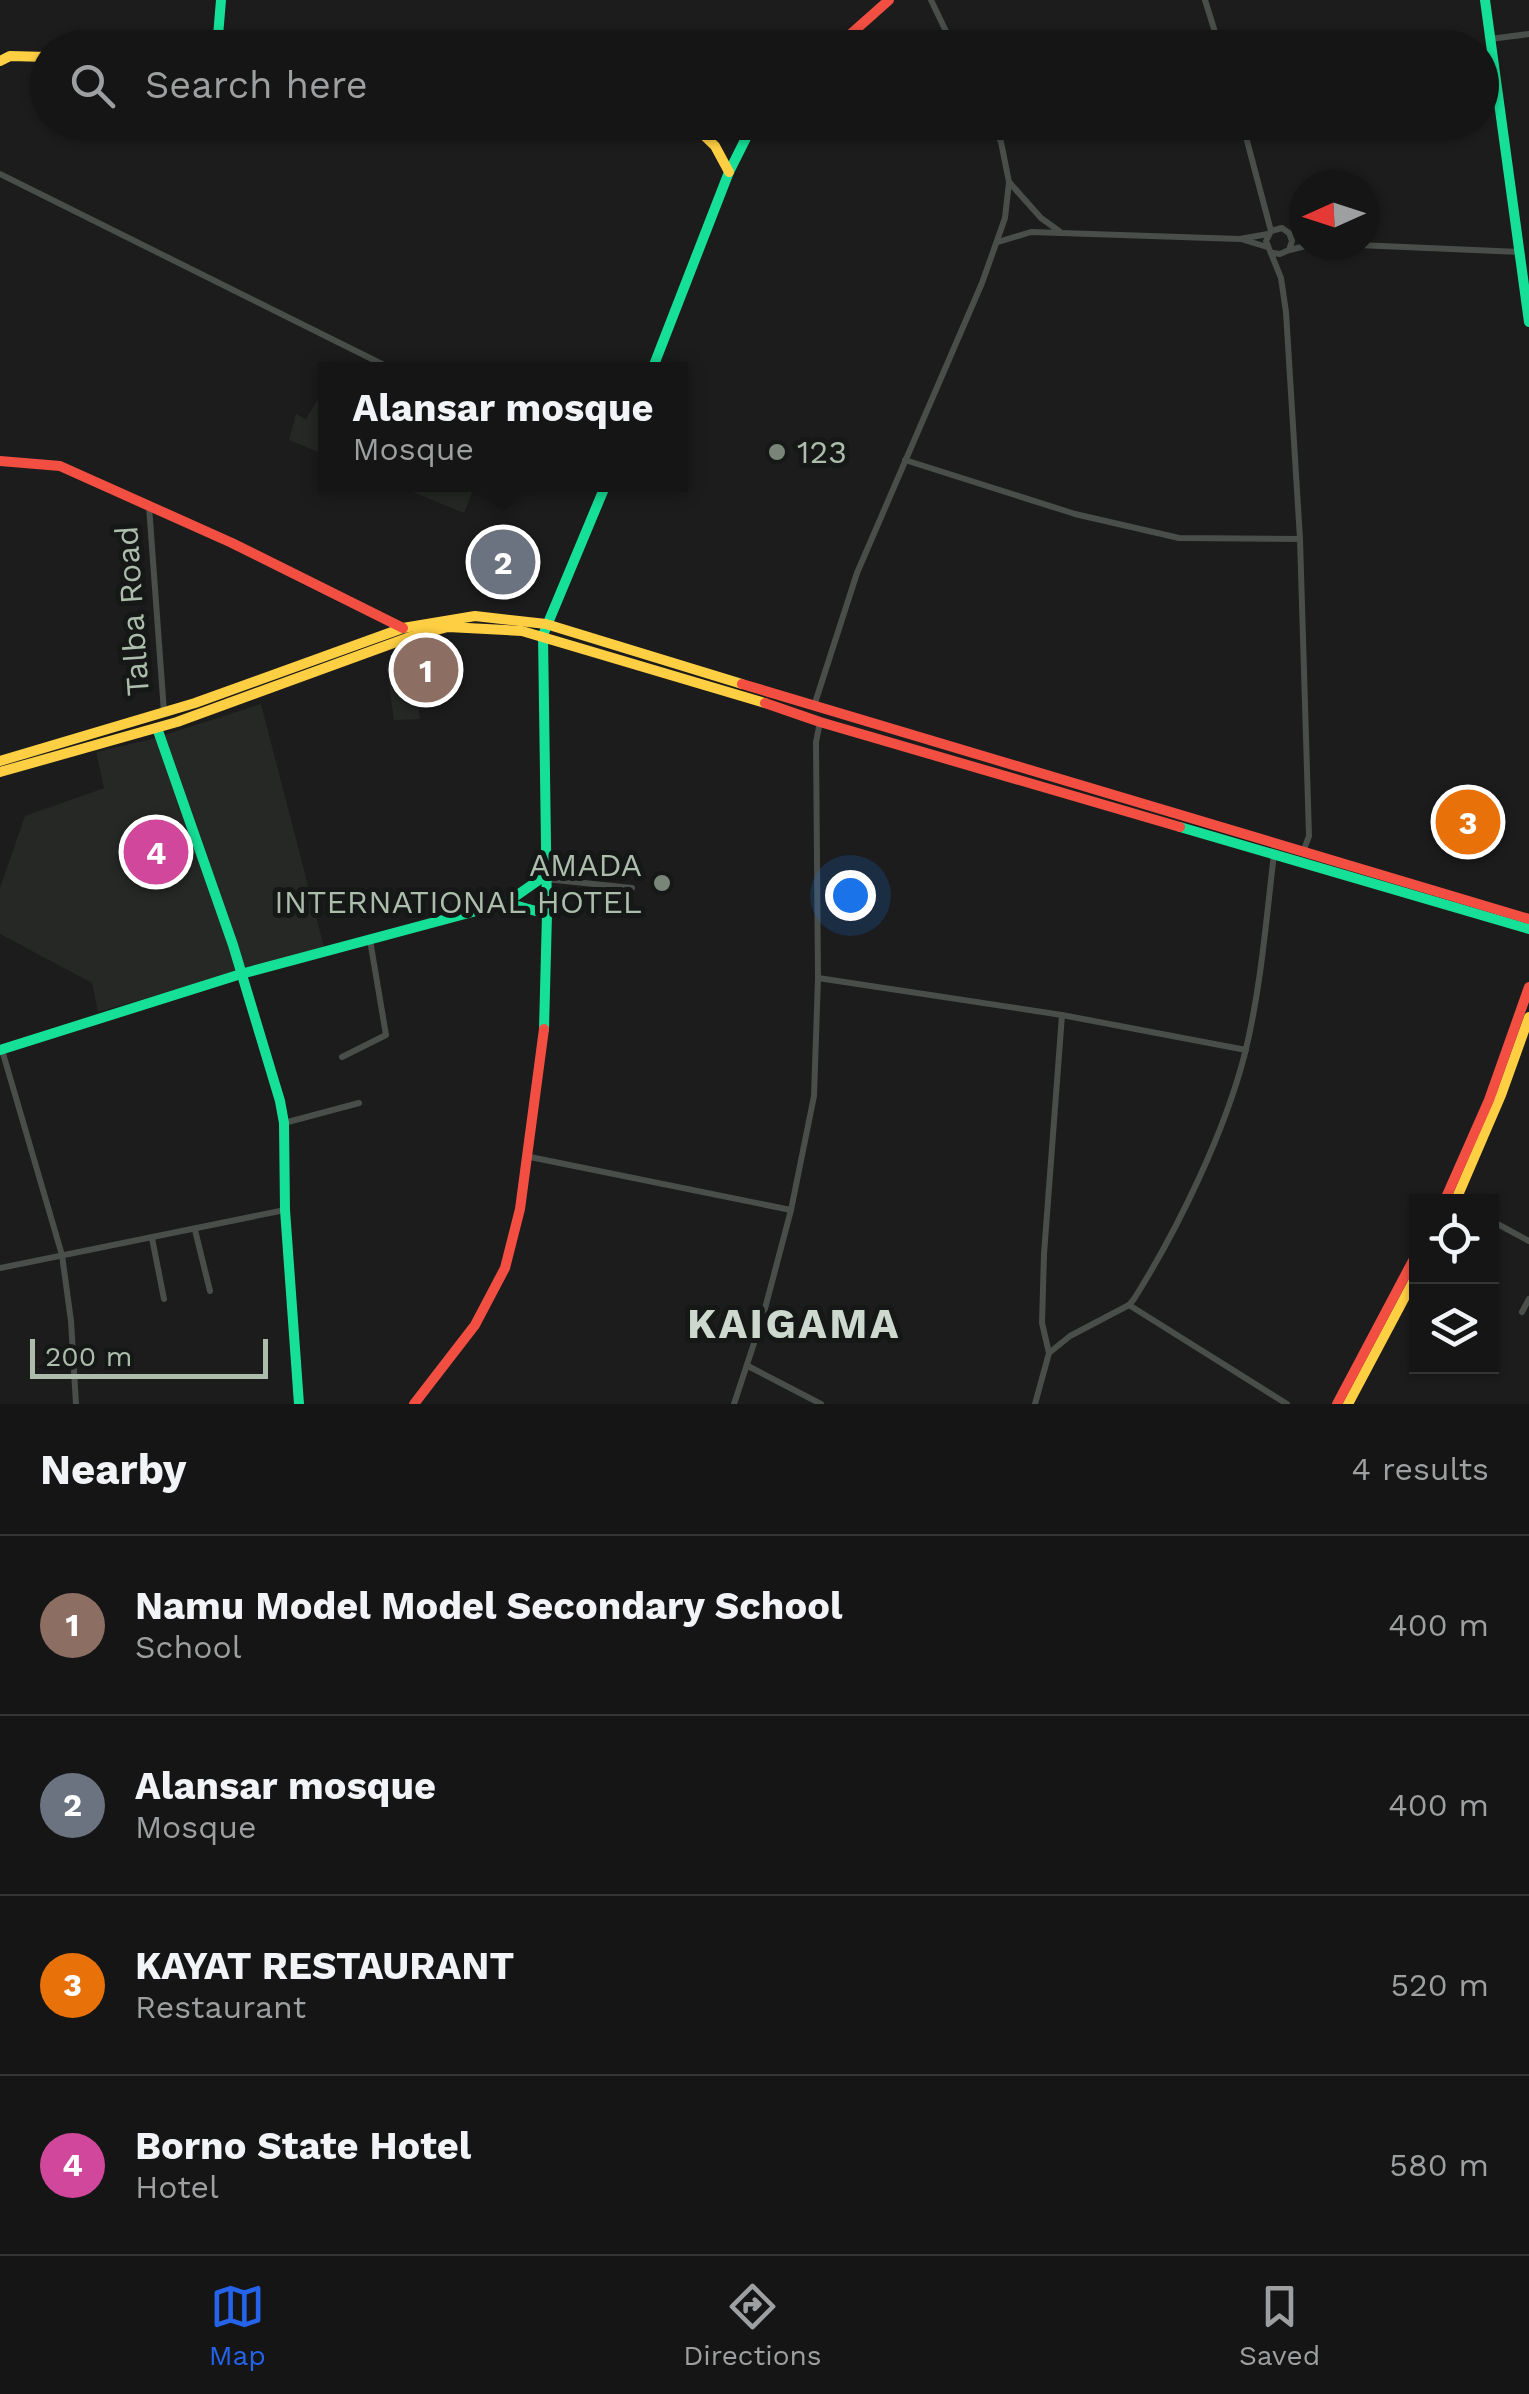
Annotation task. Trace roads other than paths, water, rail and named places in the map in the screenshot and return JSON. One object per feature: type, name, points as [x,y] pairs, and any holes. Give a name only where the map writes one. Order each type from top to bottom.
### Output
[{"type":"street","points":[[218,30],[221,0]]},
{"type":"street","points":[[855,30],[889,0]]},
{"type":"street","points":[[931,0],[945,30]]},
{"type":"street","points":[[1205,0],[1214,30]]},
{"type":"street","points":[[1485,0],[1489,30]]},
{"type":"street","points":[[1499,39],[1529,34]]},
{"type":"street","points":[[0,61],[10,56],[30,57]]},
{"type":"street","points":[[1499,104],[1529,322]]},
{"type":"street","points":[[712,140],[722,152],[729,172]]},
{"type":"street","points":[[655,362],[745,140]]},
{"type":"street","points":[[814,706],[857,574],[997,242],[1009,182],[1000,140]]},
{"type":"street","points":[[1247,140],[1267,206],[1271,250],[1281,278],[1300,539],[1310,836],[1302,854]]},
{"type":"street","points":[[0,174],[378,362]]},
{"type":"street","points":[[1009,182],[1041,218],[1060,232]]},
{"type":"street","points":[[1267,206],[1289,234]]},
{"type":"street","points":[[997,242],[1016,234],[1060,232],[1240,239],[1282,228]]},
{"type":"street","points":[[1240,239],[1287,251]]},
{"type":"street","points":[[1281,278],[1289,240]]},
{"type":"street","points":[[1379,246],[1520,252]]},
{"type":"street","points":[[905,460],[1075,514],[1179,538],[1300,539]]},
{"type":"street","points":[[0,461],[60,466],[403,628]]},
{"type":"street","points":[[414,1404],[475,1325],[505,1268],[530,1157],[544,1050],[545,630],[603,492]]},
{"type":"street","name":"Talba Road","points":[[149,506],[164,713]]},
{"type":"street","points":[[0,761],[164,713],[403,628],[475,616],[545,630],[675,666],[1529,919]]},
{"type":"street","points":[[0,772],[157,728],[380,647],[448,628],[545,630],[820,722],[1529,930]]},
{"type":"street","points":[[734,1404],[791,1210],[814,1096],[818,978],[816,742],[820,722]]},
{"type":"street","points":[[157,728],[271,1064],[284,1123],[299,1404]]},
{"type":"street","points":[[1048,1354],[1070,1336],[1129,1305],[1150,1274],[1203,1166],[1234,1092],[1246,1050],[1274,854]]},
{"type":"street","points":[[76,1404],[62,1255],[1,1050],[241,974],[506,904],[546,877],[632,888]]},
{"type":"street","points":[[506,904],[547,914]]},
{"type":"street","points":[[342,1057],[386,1036],[370,940]]},
{"type":"street","points":[[818,978],[1062,1015],[1246,1050]]},
{"type":"street","points":[[1452,1194],[1529,986]]},
{"type":"street","points":[[1035,1404],[1048,1354],[1042,1323],[1044,1234],[1062,1015]]},
{"type":"street","points":[[1453,1194],[1501,1095],[1529,1017]]},
{"type":"street","points":[[284,1123],[359,1103]]},
{"type":"street","points":[[530,1157],[791,1210]]},
{"type":"street","points":[[0,1268],[286,1210]]},
{"type":"street","points":[[1499,1225],[1529,1241]]},
{"type":"street","points":[[195,1230],[210,1291]]},
{"type":"street","points":[[152,1238],[164,1299]]},
{"type":"street","points":[[1336,1404],[1409,1269]]},
{"type":"street","points":[[1348,1404],[1412,1284]]},
{"type":"street","points":[[1522,1312],[1529,1298]]},
{"type":"street","points":[[1129,1305],[1287,1404]]},
{"type":"street","points":[[748,1366],[821,1404]]},
{"type":"place","name":"123","points":[[777,452]]},
{"type":"place","name":"Alansar mosque","points":[[503,562]]},
{"type":"place","name":"Namu Model Model Secondary School","points":[[426,670]]},
{"type":"place","name":"KAYAT RESTAURANT","points":[[1468,822]]},
{"type":"place","name":"Borno State Hotel","points":[[156,852]]},
{"type":"place","name":"AMADA INTERNATIONAL HOTEL","points":[[662,883]]},
{"type":"district","name":"KAIGAMA","points":[[794,1323]]}]
